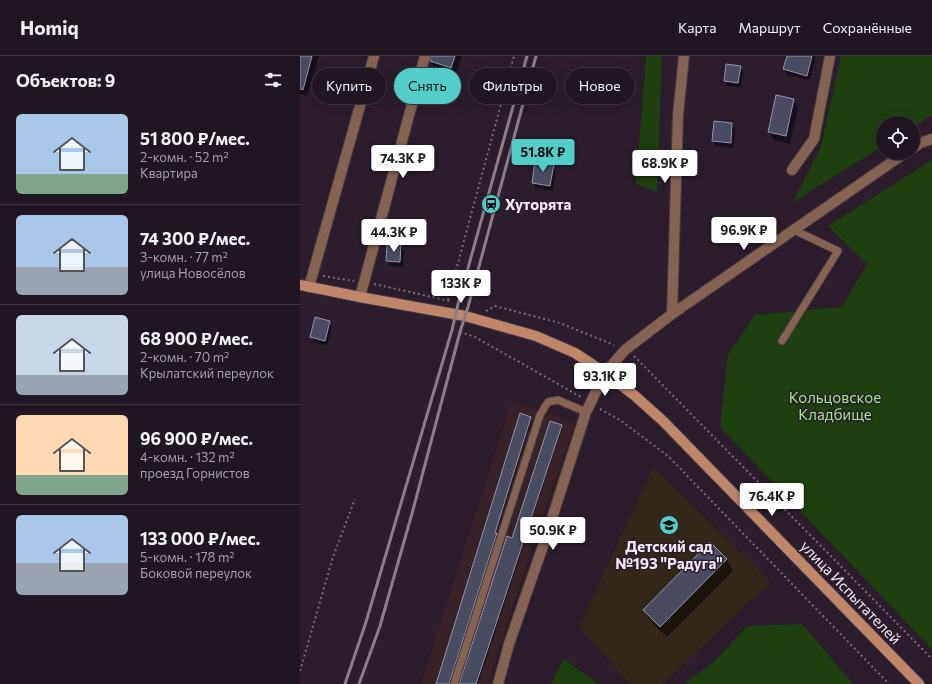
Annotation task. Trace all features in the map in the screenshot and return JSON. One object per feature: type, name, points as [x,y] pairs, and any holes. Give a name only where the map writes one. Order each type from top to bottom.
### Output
[{"type":"main road","name":"улица Испытателей","points":[[305,286],[465,316],[536,336],[575,353],[634,395],[663,421],[919,684]]},
{"type":"street","points":[[305,286],[374,56]]},
{"type":"street","points":[[360,297],[425,56]]},
{"type":"street","points":[[672,314],[678,115],[684,56]]},
{"type":"street","points":[[792,170],[814,139],[830,56]]},
{"type":"street","points":[[920,143],[932,139]]},
{"type":"street","points":[[498,684],[509,644],[588,408],[605,373],[625,350],[672,314],[895,160]]},
{"type":"lane","points":[[782,341],[838,252],[794,230]]},
{"type":"lane","points":[[454,684],[540,415],[548,402],[558,400],[588,408]]},
{"type":"path","points":[[448,300],[514,56]]},
{"type":"path","points":[[460,332],[475,336],[588,408],[620,420],[668,456],[889,684]]},
{"type":"path","points":[[625,350],[634,356],[932,658]]},
{"type":"path","points":[[300,671],[333,557],[355,499]]},
{"type":"shaded area","points":[[512,401],[576,422],[539,526],[488,684],[421,684]]},
{"type":"shaded area","name":"Детский сад №193 \"Радуга\"","points":[[653,467],[771,582],[663,684],[630,684],[579,627]]},
{"type":"green space","points":[[646,56],[662,56],[657,192],[636,184]]},
{"type":"green space","points":[[841,56],[932,56],[932,115],[920,123],[920,116],[876,116],[876,150],[793,202],[821,146]]},
{"type":"green space","name":"Кольцовское Кладбище","points":[[932,160],[932,649],[720,427],[728,355],[755,315],[842,307],[867,264],[828,226]]},
{"type":"green space","points":[[802,624],[853,684],[684,684],[714,662],[747,626]]},
{"type":"green space","points":[[564,659],[598,684],[551,684]]},
{"type":"building","points":[[300,56],[312,56],[303,90],[300,89]]},
{"type":"building","points":[[431,56],[455,56],[451,68],[430,61]]},
{"type":"building","points":[[787,56],[812,56],[807,76],[783,69]]},
{"type":"building","points":[[726,64],[741,66],[738,83],[724,81]]},
{"type":"building","points":[[776,95],[794,99],[786,136],[768,132]]},
{"type":"building","points":[[714,121],[732,123],[731,143],[712,141]]},
{"type":"building","points":[[535,161],[554,164],[550,186],[532,183]]},
{"type":"building","points":[[387,244],[401,244],[400,262],[386,261]]},
{"type":"building","points":[[315,317],[330,321],[325,341],[310,337]]},
{"type":"building","points":[[520,413],[531,417],[495,533],[497,533],[449,684],[436,684]]},
{"type":"building","points":[[550,421],[562,425],[476,684],[459,684],[507,536],[512,538]]},
{"type":"building","points":[[710,542],[727,559],[660,627],[643,610]]},
{"type":"railway","points":[[345,684],[366,622],[452,330],[527,56]]},
{"type":"railway","points":[[359,684],[380,626],[413,510],[536,56]]},
{"type":"place","name":"Хуторята","points":[[491,204]]},
{"type":"place","name":"Детский сад №193 \"Радуга\"","points":[[669,525]]}]
